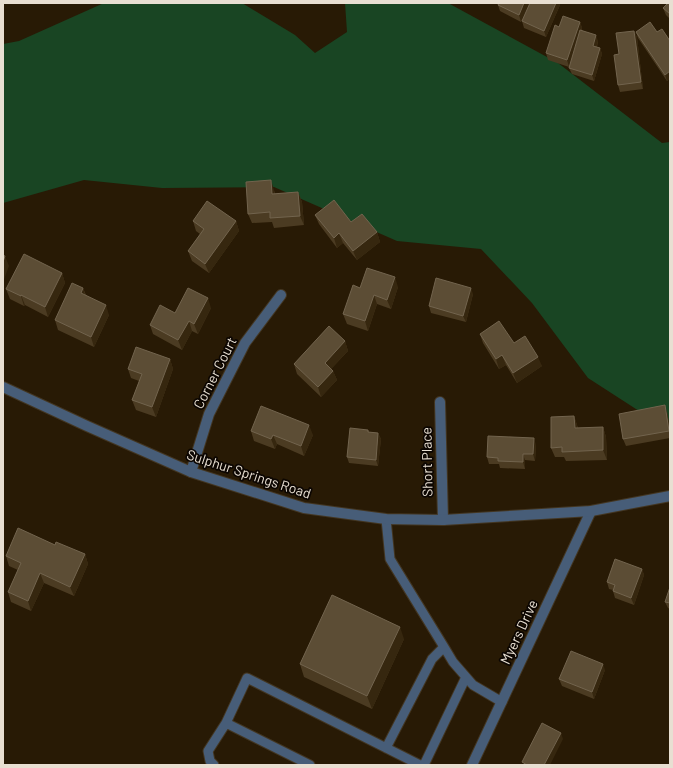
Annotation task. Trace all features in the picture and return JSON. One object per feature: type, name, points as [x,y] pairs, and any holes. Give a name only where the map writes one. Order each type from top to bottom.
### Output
[{"type":"street","name":"Corner Court","points":[[191,472],[209,414],[245,343],[281,295]]},
{"type":"street","name":"Sulphur Springs Road","points":[[3,387],[79,423],[191,472],[304,508],[386,519],[443,520],[591,511],[670,496]]},
{"type":"street","name":"Short Place","points":[[440,402],[443,520]]},
{"type":"street","name":"Myers Drive","points":[[472,765],[591,511]]},
{"type":"lane","points":[[386,519],[390,559],[444,648],[453,662],[473,685],[502,702]]},
{"type":"lane","points":[[386,748],[432,659],[444,648]]},
{"type":"lane","points":[[424,765],[466,677]]},
{"type":"lane","points":[[214,765],[210,761],[208,751],[226,722],[247,678],[420,765]]},
{"type":"lane","points":[[226,722],[310,765]]},
{"type":"green space","points":[[104,3],[242,3],[295,35],[315,53],[347,32],[345,3],[448,3],[558,63],[662,143],[670,142],[670,431],[588,378],[532,303],[481,249],[397,241],[274,187],[162,188],[84,180],[3,203],[3,44],[19,41]]},
{"type":"building","points":[[499,3],[524,3],[519,15],[498,5]]},
{"type":"building","points":[[530,3],[556,3],[544,31],[522,21]]},
{"type":"building","points":[[670,3],[670,14],[663,8]]},
{"type":"building","points":[[563,16],[580,22],[567,60],[546,53],[555,25],[559,27]]},
{"type":"building","points":[[650,22],[657,32],[662,29],[670,41],[670,71],[665,75],[636,32]]},
{"type":"building","points":[[580,30],[596,35],[593,46],[600,48],[592,75],[569,68]]},
{"type":"building","points":[[634,31],[641,82],[618,85],[614,55],[619,54],[616,33]]},
{"type":"building","points":[[271,180],[272,194],[298,192],[300,216],[270,218],[270,212],[248,214],[246,182]]},
{"type":"building","points":[[334,200],[351,222],[362,214],[377,232],[353,251],[339,233],[334,238],[315,215]]},
{"type":"building","points":[[207,201],[236,221],[205,264],[188,251],[204,229],[193,221]]},
{"type":"building","points":[[24,254],[62,273],[45,307],[6,289]]},
{"type":"building","points":[[367,268],[395,277],[387,300],[374,295],[365,321],[343,314],[353,285],[360,288]]},
{"type":"building","points":[[436,278],[471,288],[463,316],[429,306]]},
{"type":"building","points":[[72,283],[83,288],[81,293],[106,305],[91,337],[55,320]]},
{"type":"building","points":[[188,288],[208,298],[194,324],[189,321],[178,340],[150,325],[160,305],[175,313]]},
{"type":"building","points":[[499,321],[514,343],[525,336],[538,357],[513,373],[502,355],[496,359],[480,334]]},
{"type":"building","points":[[329,326],[345,341],[325,363],[333,371],[318,387],[294,364]]},
{"type":"building","points":[[136,347],[170,359],[152,407],[132,400],[142,374],[128,369]]},
{"type":"building","points":[[665,405],[669,431],[623,439],[619,414]]},
{"type":"building","points":[[261,406],[309,425],[301,446],[273,435],[271,439],[251,431]]},
{"type":"building","points":[[574,416],[575,428],[603,427],[603,450],[562,452],[562,447],[551,448],[551,417]]},
{"type":"building","points":[[350,428],[378,433],[376,460],[347,457]]},
{"type":"building","points":[[488,436],[534,438],[533,454],[523,454],[523,462],[498,461],[498,458],[487,457]]},
{"type":"building","points":[[18,528],[55,545],[56,542],[85,554],[70,587],[40,573],[28,601],[8,592],[21,563],[6,556]]},
{"type":"building","points":[[615,559],[642,569],[631,598],[613,591],[615,585],[607,582]]},
{"type":"building","points":[[670,587],[670,603],[665,602]]},
{"type":"building","points":[[332,595],[400,627],[367,696],[300,664]]},
{"type":"building","points":[[571,651],[603,664],[592,692],[559,679]]},
{"type":"building","points":[[542,723],[561,733],[544,765],[527,765],[522,762]]}]
